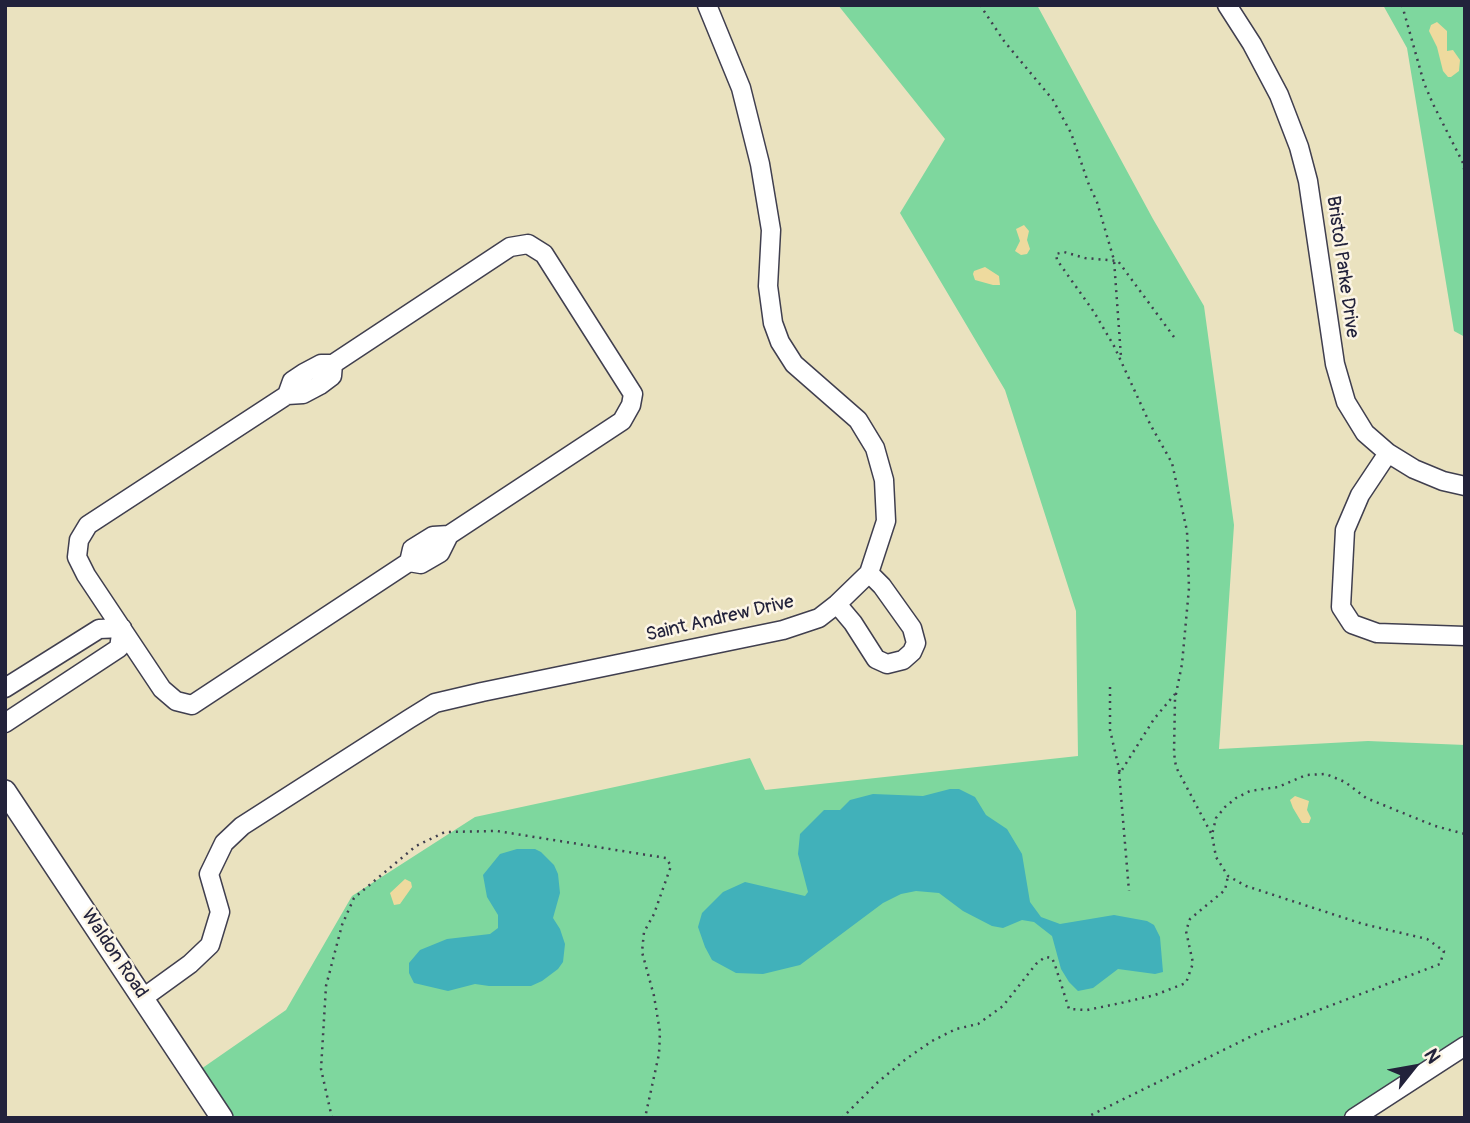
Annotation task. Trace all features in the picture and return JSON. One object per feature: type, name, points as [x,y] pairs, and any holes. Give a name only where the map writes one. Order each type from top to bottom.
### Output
[{"type":"street","name":"Saint Andrew Drive","points":[[143,998],[190,964],[210,945],[220,912],[209,874],[224,843],[242,826],[435,703],[783,630],[819,618],[869,573],[886,521],[884,480],[875,448],[858,420],[794,363],[776,333],[768,286],[771,230],[760,164],[741,88],[707,5]]},
{"type":"street","name":"Bristol Parke Drive","points":[[1227,5],[1273,84],[1299,147],[1308,181],[1335,364],[1346,402],[1366,433],[1388,453],[1414,469],[1443,481],[1465,486]]},
{"type":"street","points":[[5,723],[119,648],[122,628],[77,557],[79,540],[88,525],[288,395],[292,381],[304,373],[321,364],[333,364],[510,247],[528,244],[544,254],[633,394],[631,405],[622,421],[449,536],[440,553],[422,564],[409,562],[192,705],[176,701],[162,689],[122,628]]},
{"type":"street","points":[[1388,453],[1360,495],[1345,530],[1341,607],[1352,624],[1377,632],[1465,636]]},
{"type":"street","points":[[837,604],[876,659],[887,664],[903,660],[912,652],[916,643],[912,628],[882,586],[869,573]]},
{"type":"street","points":[[5,688],[99,629],[122,628]]},
{"type":"street","name":"Waldon Road","points":[[5,791],[222,1118]]},
{"type":"street","points":[[1354,1118],[1465,1046]]},
{"type":"path","points":[[980,5],[992,25],[1064,117],[1097,202],[1114,260],[1121,360]]},
{"type":"path","points":[[1402,5],[1424,83],[1463,163],[1465,174]]},
{"type":"path","points":[[1465,241],[1465,274]]},
{"type":"path","points":[[1085,1118],[1258,1033],[1440,964],[1444,951],[1427,939],[1363,924],[1247,886],[1228,876],[1216,857],[1212,835],[1176,767],[1175,699],[1188,610],[1187,531],[1172,463],[1150,424],[1121,360],[1094,312],[1057,260],[1056,254],[1064,252],[1085,258],[1118,261],[1174,337]]},
{"type":"path","points":[[1110,687],[1110,730],[1119,772],[1129,891]]},
{"type":"path","points":[[1119,772],[1178,688]]},
{"type":"path","points":[[1212,835],[1216,818],[1236,798],[1278,787],[1306,775],[1325,774],[1345,782],[1366,798],[1435,826],[1465,834]]},
{"type":"path","points":[[332,1118],[321,1069],[327,986],[342,925],[354,898],[416,846],[445,832],[497,831],[666,858],[671,866],[654,914],[644,932],[642,952],[660,1032],[659,1054],[645,1118]]},
{"type":"path","points":[[842,1118],[906,1059],[956,1029],[978,1024],[1003,1006],[1036,964],[1045,957],[1052,958],[1069,1009],[1087,1010],[1121,1003],[1186,984],[1193,963],[1186,931],[1190,919],[1226,890],[1228,876]]},
{"type":"green space","points":[[838,5],[1037,5],[1153,219],[1204,306],[1234,525],[1219,749],[1368,741],[1465,745],[1465,1037],[1340,1118],[233,1118],[201,1069],[286,1010],[352,896],[475,817],[750,758],[765,790],[1078,756],[1076,611],[1005,390],[900,213],[945,139]]},
{"type":"green space","points":[[1383,5],[1465,5],[1465,337],[1454,331],[1407,48]]},
{"type":"sand","points":[[1437,22],[1447,31],[1447,51],[1453,50],[1460,60],[1459,71],[1451,77],[1443,71],[1437,47],[1429,31],[1431,25]]},
{"type":"sand","points":[[1024,225],[1029,231],[1027,240],[1030,249],[1027,254],[1021,255],[1015,251],[1020,241],[1016,229]]},
{"type":"sand","points":[[985,267],[999,276],[1000,285],[975,280],[974,271]]},
{"type":"sand","points":[[1295,796],[1309,801],[1309,823],[1302,823],[1293,808],[1290,800]]},
{"type":"sand","points":[[405,879],[411,882],[412,887],[400,904],[394,905],[390,893]]},
{"type":"water","points":[[959,789],[975,797],[986,815],[1007,829],[1022,854],[1030,902],[1041,917],[1060,924],[1114,915],[1147,921],[1154,925],[1160,937],[1163,972],[1155,974],[1118,969],[1093,988],[1078,991],[1061,969],[1052,936],[1034,922],[1022,920],[1003,928],[992,926],[963,911],[939,893],[916,891],[901,894],[883,903],[800,965],[763,974],[736,973],[712,960],[698,927],[702,913],[723,892],[745,882],[805,896],[808,892],[798,854],[800,834],[824,810],[840,810],[850,800],[873,794],[923,796]]},
{"type":"water","points":[[517,849],[535,849],[541,852],[554,865],[558,874],[560,893],[553,918],[565,944],[563,962],[558,969],[531,986],[475,984],[448,991],[414,983],[409,973],[409,963],[420,950],[447,939],[490,934],[498,928],[498,915],[487,897],[483,875],[500,854]]}]
